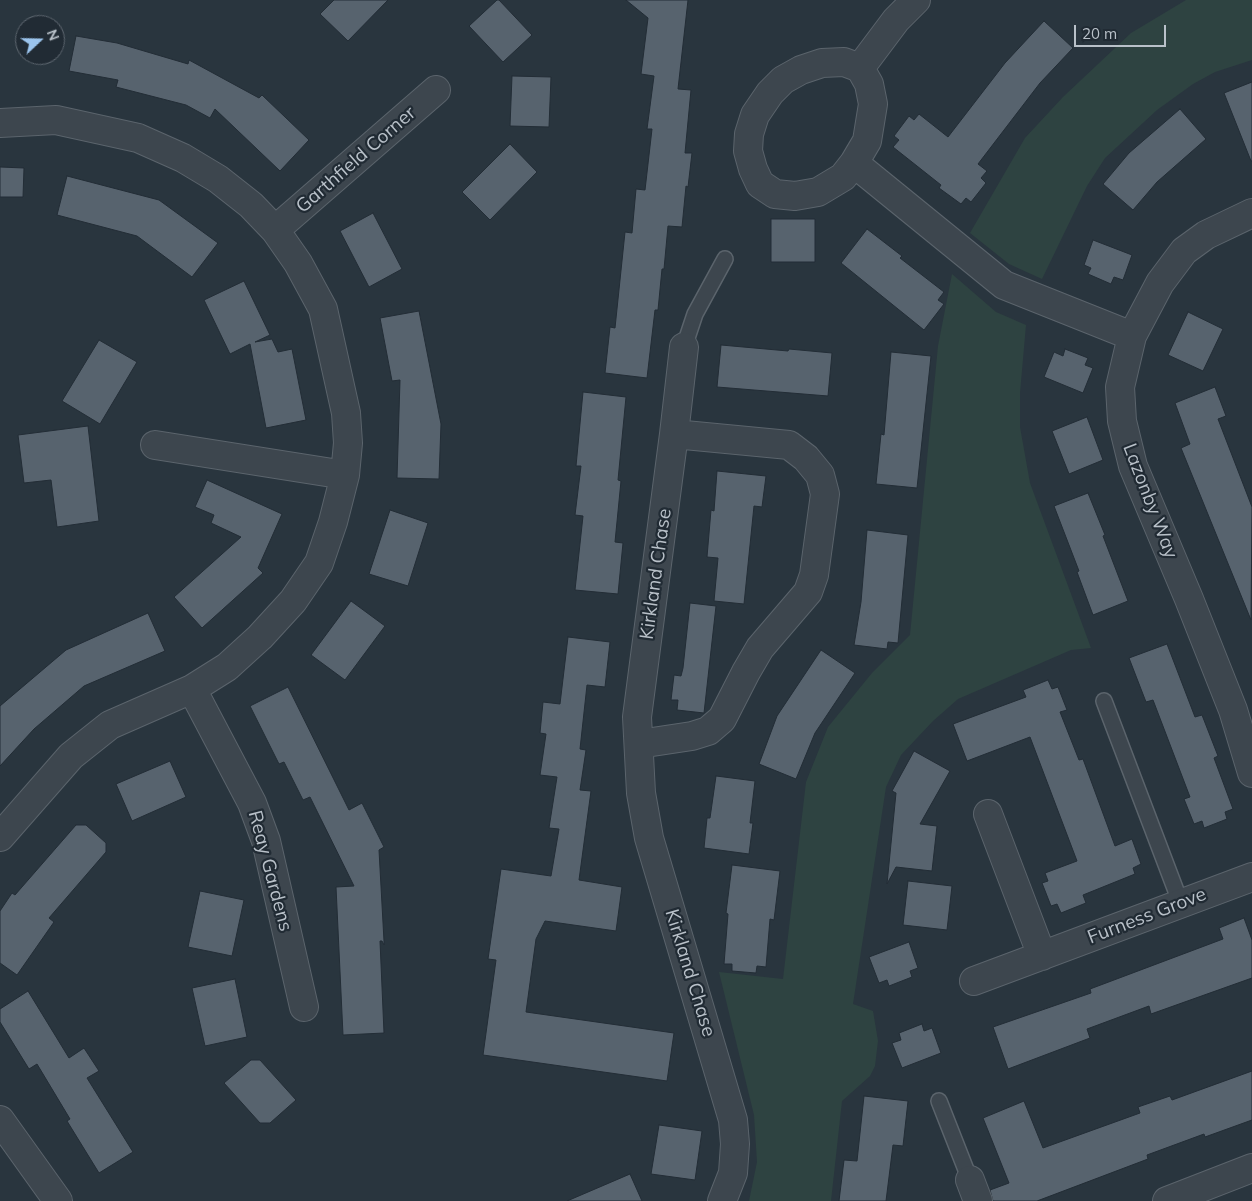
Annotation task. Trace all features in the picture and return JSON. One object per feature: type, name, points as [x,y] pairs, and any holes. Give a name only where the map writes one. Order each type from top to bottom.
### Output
[{"type":"street","points":[[860,68],[896,20],[916,0]]},
{"type":"street","points":[[844,62],[860,68],[869,84],[873,104],[867,141],[854,163],[842,177],[818,192],[795,196],[774,194],[760,184],[753,170],[748,151],[749,134],[755,115],[770,93],[783,80],[801,70],[822,63],[844,62]]},
{"type":"street","name":"Garthfield Corner","points":[[275,230],[436,90]]},
{"type":"street","points":[[0,123],[56,120],[138,138],[183,158],[218,179],[251,205],[275,230],[298,263],[322,309],[346,413],[348,444],[345,475],[333,522],[318,563],[293,601],[260,637],[228,667],[192,689],[110,725],[71,756],[0,837]]},
{"type":"street","points":[[854,163],[1004,285],[1132,336]]},
{"type":"street","name":"Lazonby Way","points":[[1252,213],[1206,235],[1184,252],[1160,283],[1132,336],[1120,387],[1122,422],[1133,466],[1233,710],[1252,773]]},
{"type":"street","name":"Kirkland Chase","points":[[684,347],[638,718],[640,793],[649,838],[733,1120],[735,1144],[733,1173],[722,1201]]},
{"type":"street","points":[[639,744],[692,736],[708,731],[722,719],[760,648],[808,592],[814,575],[824,494],[820,475],[806,458],[789,445],[674,434]]},
{"type":"street","points":[[156,445],[345,475]]},
{"type":"street","name":"Reay Gardens","points":[[192,689],[252,803],[266,841],[304,1007]]},
{"type":"street","points":[[988,814],[1042,956]]},
{"type":"street","name":"Furness Grove","points":[[974,981],[1252,877]]},
{"type":"street","points":[[0,1120],[58,1201]]},
{"type":"street","points":[[1168,1201],[1252,1168]]},
{"type":"lane","name":"Kirkland Chase","points":[[684,347],[695,314],[725,259]]},
{"type":"lane","points":[[1104,701],[1181,904]]},
{"type":"lane","points":[[939,1101],[974,1190]]},
{"type":"green space","points":[[1186,0],[1252,0],[1252,60],[1215,72],[1193,84],[1157,110],[1105,158],[1087,186],[1042,279],[1009,264],[970,233],[1025,138],[1063,97],[1131,33]]},
{"type":"green space","points":[[952,274],[996,312],[1026,325],[1020,393],[1020,427],[1030,483],[1091,648],[1071,650],[958,699],[933,721],[901,755],[886,787],[853,1004],[873,1011],[878,1041],[875,1066],[870,1076],[842,1101],[831,1201],[749,1201],[757,1162],[754,1115],[719,972],[783,979],[806,782],[828,727],[872,673],[910,635],[938,346]]},
{"type":"building","points":[[334,0],[388,0],[348,41],[320,14]]},
{"type":"building","points":[[497,0],[532,35],[503,62],[469,26]]},
{"type":"building","points":[[626,0],[688,0],[678,89],[691,90],[685,153],[692,153],[688,187],[686,186],[682,227],[668,226],[664,269],[662,269],[658,310],[655,310],[647,378],[605,373],[610,327],[615,328],[625,232],[632,233],[636,189],[645,190],[652,129],[647,129],[654,76],[641,74],[648,18]]},
{"type":"building","points":[[1044,21],[1073,48],[1040,83],[978,164],[987,171],[981,178],[986,183],[971,202],[966,198],[961,204],[939,188],[941,185],[893,147],[899,140],[894,136],[909,116],[914,120],[919,114],[948,137],[1005,63]]},
{"type":"building","points":[[76,36],[117,43],[188,64],[189,60],[259,98],[262,95],[309,140],[280,171],[215,109],[210,118],[186,105],[116,87],[118,80],[69,71]]},
{"type":"building","points":[[512,76],[551,77],[549,127],[510,126]]},
{"type":"building","points":[[1252,82],[1252,161],[1251,161],[1224,93]]},
{"type":"building","points":[[1180,109],[1206,139],[1157,182],[1133,210],[1103,184],[1129,153]]},
{"type":"building","points":[[510,144],[537,172],[490,220],[462,192]]},
{"type":"building","points":[[0,167],[24,168],[23,197],[0,197]]},
{"type":"building","points":[[67,176],[159,200],[218,243],[192,277],[137,236],[57,215]]},
{"type":"building","points":[[373,213],[402,269],[369,287],[340,231]]},
{"type":"building","points":[[771,219],[815,219],[815,262],[771,262]]},
{"type":"building","points":[[867,229],[902,256],[900,258],[944,292],[938,300],[944,304],[924,330],[841,263]]},
{"type":"building","points":[[1093,240],[1132,255],[1123,280],[1114,277],[1111,284],[1088,274],[1091,268],[1084,265]]},
{"type":"building","points":[[244,281],[270,335],[255,342],[272,339],[278,352],[292,349],[306,420],[266,428],[250,344],[230,354],[204,300]]},
{"type":"building","points":[[419,311],[441,424],[439,479],[397,478],[400,380],[392,381],[380,318]]},
{"type":"building","points":[[1188,312],[1223,329],[1203,371],[1168,355]]},
{"type":"building","points":[[99,340],[137,362],[100,424],[62,401]]},
{"type":"building","points":[[721,345],[832,353],[828,396],[717,387]]},
{"type":"building","points":[[1065,349],[1088,358],[1085,365],[1093,368],[1083,393],[1044,377],[1054,352],[1063,356]]},
{"type":"building","points":[[891,352],[931,356],[917,488],[876,484],[881,434],[884,435]]},
{"type":"building","points":[[1215,387],[1226,416],[1218,419],[1252,507],[1251,620],[1181,448],[1190,444],[1175,403]]},
{"type":"building","points":[[583,392],[626,397],[618,480],[621,481],[615,542],[623,543],[618,594],[575,590],[583,516],[575,515],[581,466],[576,466]]},
{"type":"building","points":[[1087,417],[1103,460],[1069,474],[1052,431]]},
{"type":"building","points":[[88,426],[99,521],[57,527],[51,480],[24,483],[18,435]]},
{"type":"building","points":[[717,471],[766,476],[762,507],[754,506],[744,604],[714,601],[718,558],[707,557],[711,510],[714,511]]},
{"type":"building","points":[[207,480],[282,514],[258,568],[263,573],[202,628],[174,597],[241,537],[211,523],[214,515],[195,507]]},
{"type":"building","points":[[1088,493],[1128,601],[1093,615],[1077,572],[1079,571],[1054,506]]},
{"type":"building","points":[[390,510],[428,523],[408,586],[369,574]]},
{"type":"building","points":[[867,530],[908,535],[898,643],[888,642],[887,649],[854,645],[861,602]]},
{"type":"building","points":[[351,601],[385,626],[345,680],[311,655]]},
{"type":"building","points":[[690,603],[716,606],[704,713],[677,710],[678,700],[671,700],[674,675],[681,676],[683,668]]},
{"type":"building","points":[[148,613],[165,651],[84,686],[34,729],[0,766],[0,706],[66,650]]},
{"type":"building","points":[[568,637],[610,642],[605,687],[587,685],[580,749],[586,750],[580,790],[591,791],[579,880],[622,887],[616,931],[545,921],[536,939],[526,1012],[674,1033],[667,1081],[483,1055],[496,960],[488,959],[501,869],[551,876],[559,829],[549,828],[557,777],[540,775],[546,734],[540,733],[543,702],[560,704]]},
{"type":"building","points":[[1167,644],[1195,717],[1202,715],[1218,756],[1214,758],[1233,809],[1225,812],[1227,819],[1204,828],[1202,821],[1194,824],[1184,799],[1190,797],[1153,700],[1146,702],[1129,658]]},
{"type":"building","points":[[821,650],[855,673],[815,733],[796,779],[759,764],[777,716]]},
{"type":"building","points":[[1048,680],[1052,689],[1058,687],[1067,710],[1060,712],[1079,760],[1083,759],[1115,846],[1132,839],[1141,864],[1133,868],[1135,874],[1083,895],[1086,903],[1061,913],[1057,904],[1051,906],[1042,883],[1048,881],[1045,873],[1077,861],[1030,737],[967,761],[953,724],[1026,697],[1023,690]]},
{"type":"building","points":[[288,687],[349,810],[362,803],[384,847],[379,850],[384,941],[384,945],[380,941],[384,1033],[343,1035],[336,887],[354,886],[310,797],[303,800],[284,762],[279,764],[250,706]]},
{"type":"building","points":[[914,751],[950,771],[920,824],[937,826],[932,871],[896,867],[887,884],[896,793],[892,791]]},
{"type":"building","points":[[170,761],[186,797],[132,821],[116,784]]},
{"type":"building","points":[[716,776],[755,781],[750,823],[753,823],[749,854],[704,848],[707,818],[710,818]]},
{"type":"building","points":[[76,825],[86,825],[106,843],[106,852],[49,918],[54,922],[17,975],[0,963],[0,911],[12,893],[15,895]]},
{"type":"building","points":[[732,865],[780,871],[774,920],[770,919],[766,967],[757,966],[756,973],[732,971],[732,964],[724,964],[728,914],[726,913]]},
{"type":"building","points":[[908,881],[952,886],[947,930],[903,925]]},
{"type":"building","points":[[200,891],[244,900],[232,956],[188,947]]},
{"type":"building","points":[[1244,918],[1252,940],[1252,978],[1151,1014],[1149,1006],[1087,1029],[1090,1038],[1008,1069],[993,1027],[1091,993],[1090,989],[1223,939],[1219,928]]},
{"type":"building","points":[[909,942],[918,968],[910,971],[912,977],[889,986],[887,980],[879,983],[869,957]]},
{"type":"building","points":[[235,979],[247,1037],[205,1046],[192,988]]},
{"type":"building","points":[[28,991],[69,1058],[84,1048],[99,1071],[87,1078],[133,1152],[99,1173],[67,1121],[70,1119],[37,1064],[29,1069],[0,1022],[0,1009]]},
{"type":"building","points":[[922,1024],[924,1031],[932,1028],[941,1053],[902,1068],[892,1043],[901,1040],[899,1033]]},
{"type":"building","points":[[251,1060],[260,1060],[296,1100],[270,1123],[260,1123],[224,1083]]},
{"type":"building","points":[[1252,1071],[1252,1120],[1205,1137],[1204,1134],[1147,1155],[1148,1159],[1037,1201],[993,1201],[990,1190],[1009,1183],[983,1118],[1024,1101],[1043,1148],[1140,1113],[1138,1107],[1170,1096],[1172,1100]]},
{"type":"building","points":[[864,1096],[908,1101],[903,1146],[893,1145],[886,1201],[839,1201],[844,1160],[857,1161]]},
{"type":"building","points":[[659,1125],[702,1131],[695,1180],[651,1174]]},
{"type":"building","points":[[630,1174],[642,1201],[567,1201]]}]
